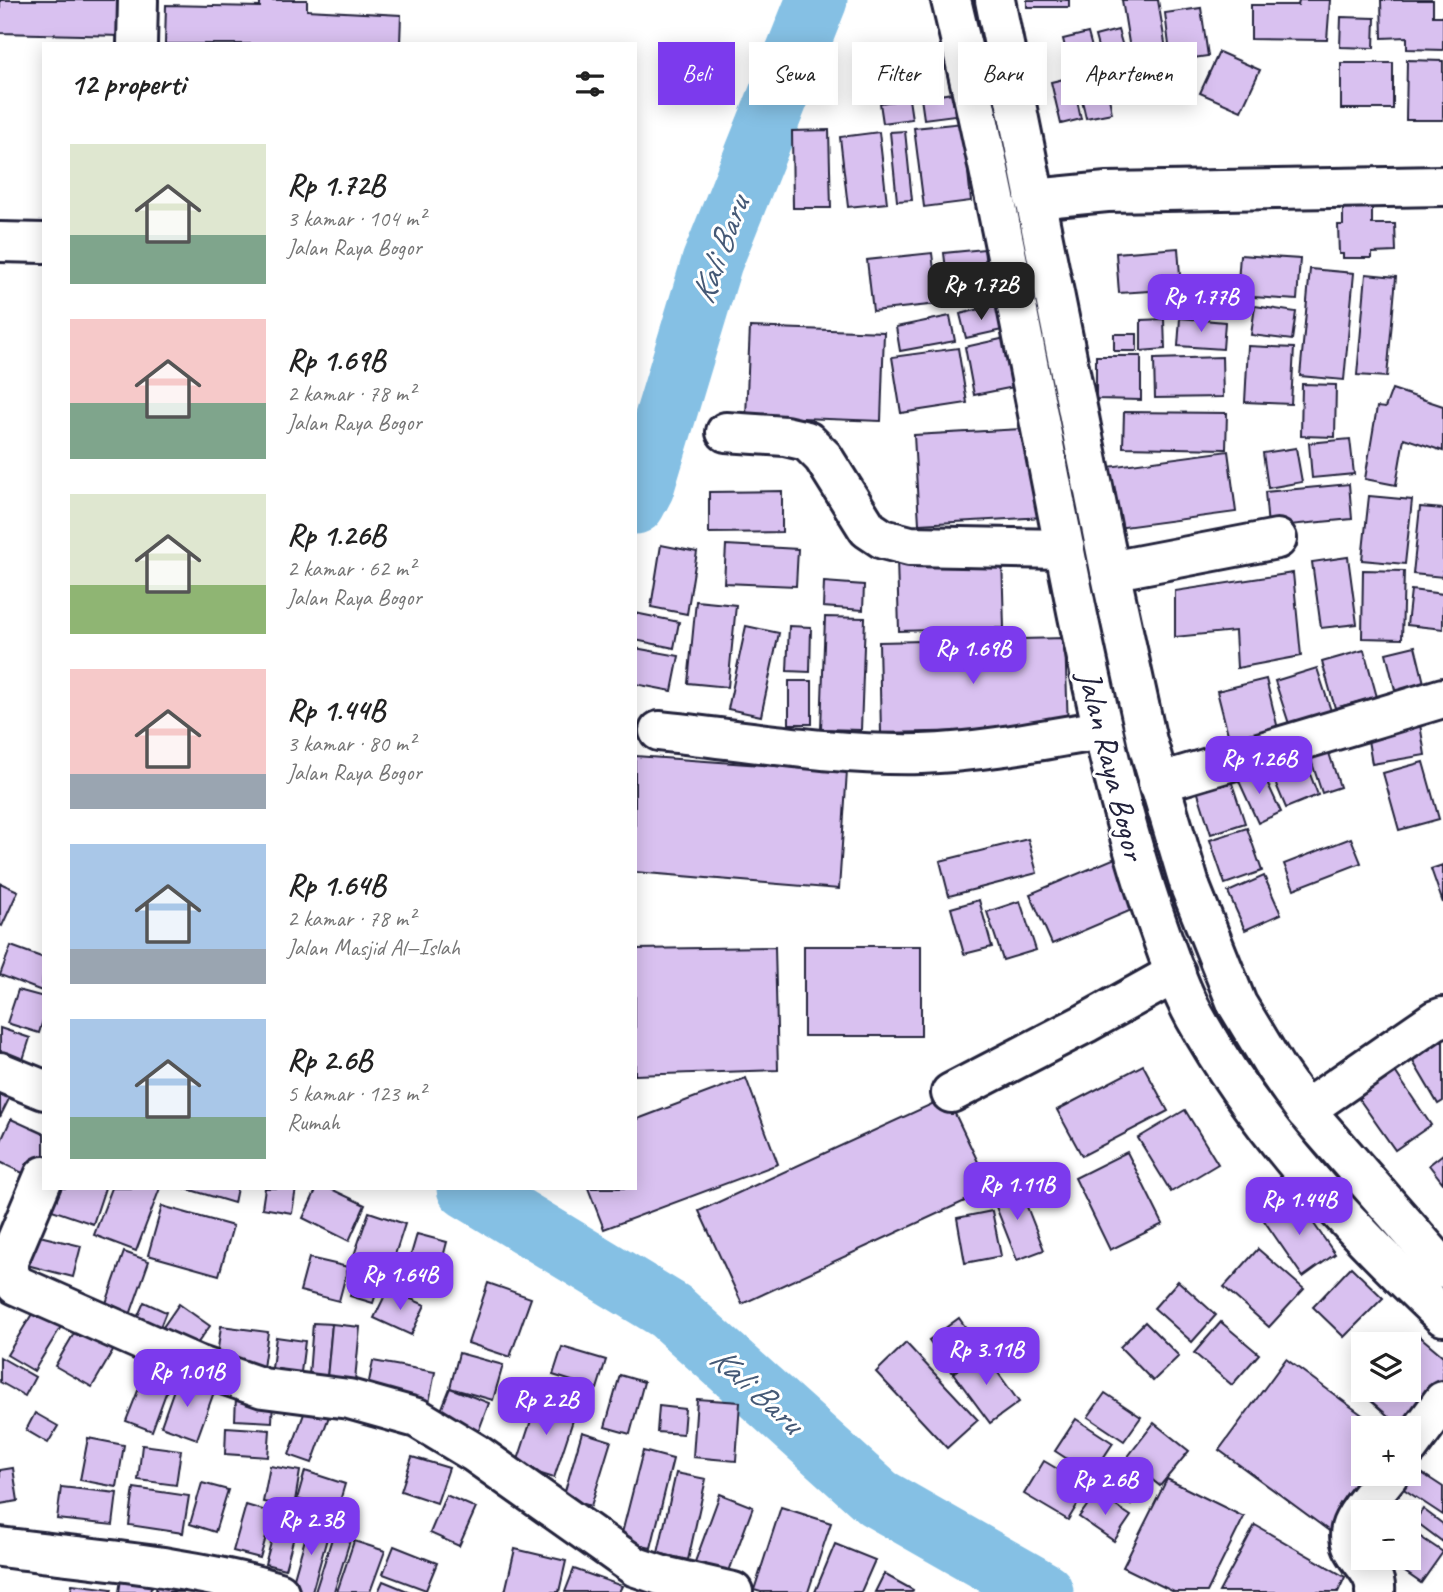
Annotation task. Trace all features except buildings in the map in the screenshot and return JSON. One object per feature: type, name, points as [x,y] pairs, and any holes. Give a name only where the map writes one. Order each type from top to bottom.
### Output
[{"type":"main road","points":[[137,42],[138,0]]},
{"type":"main road","name":"Jalan Raya Bogor","points":[[951,0],[962,42]]},
{"type":"main road","name":"Jalan Raya Bogor","points":[[995,0],[1005,42]]},
{"type":"main road","name":"Jalan Raya Bogor","points":[[975,105],[1102,730],[1138,869],[1177,973],[1193,1013],[1238,1088],[1269,1130],[1331,1201],[1443,1316]]},
{"type":"main road","name":"Jalan Raya Bogor","points":[[1017,105],[1110,571],[1158,783],[1191,889],[1237,1004],[1275,1067],[1305,1110],[1443,1268]]},
{"type":"main road","points":[[1034,199],[1107,192],[1443,186]]},
{"type":"main road","points":[[0,242],[42,243]]},
{"type":"main road","points":[[726,432],[785,436],[807,441],[823,457],[868,529],[883,539],[910,546],[1065,549]]},
{"type":"main road","points":[[1110,571],[1277,538]]},
{"type":"main road","points":[[1158,783],[1443,698]]},
{"type":"main road","points":[[659,731],[873,754],[923,754],[981,749],[1102,730]]},
{"type":"main road","points":[[951,1093],[1177,973]]},
{"type":"main road","points":[[1305,1110],[1443,1017]]},
{"type":"main road","points":[[0,1072],[42,1089]]},
{"type":"main road","points":[[42,1181],[4,1271],[16,1284],[197,1365],[263,1388],[349,1399],[417,1418],[475,1453],[565,1519],[630,1579],[663,1576],[733,1592]]},
{"type":"main road","points":[[1421,1431],[1443,1401]]},
{"type":"main road","points":[[1375,1592],[1373,1576],[1354,1552],[1349,1540],[1351,1525],[1380,1486]]},
{"type":"main road","points":[[0,1547],[247,1582],[279,1592]]},
{"type":"waterway","name":"Kali Baru","points":[[637,500],[644,487],[712,262],[817,0]]},
{"type":"waterway","name":"Kali Baru","points":[[470,1190],[670,1311],[878,1498],[1043,1592]]}]
